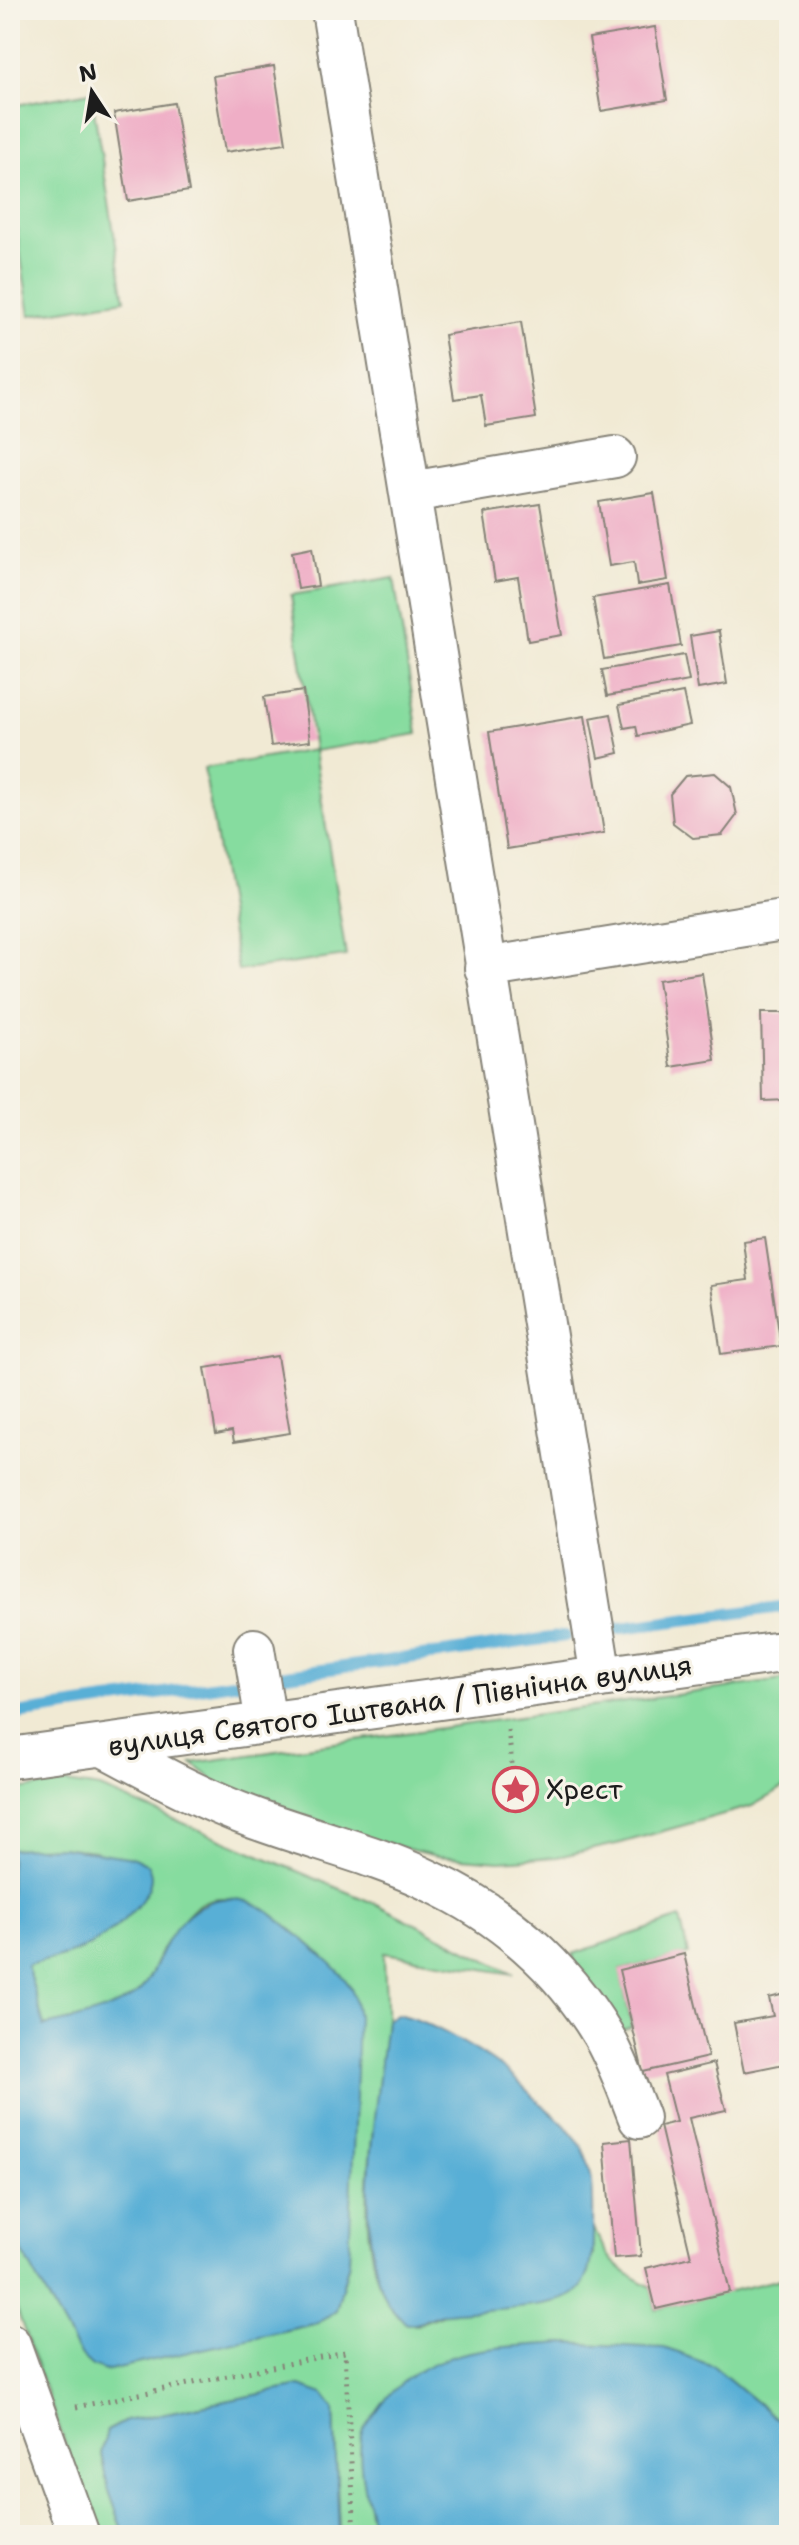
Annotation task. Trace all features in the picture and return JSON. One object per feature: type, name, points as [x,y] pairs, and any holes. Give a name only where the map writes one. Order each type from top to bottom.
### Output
[{"type":"street","points":[[332,10],[601,1677]]},
{"type":"street","points":[[411,492],[615,457]]},
{"type":"street","points":[[485,968],[789,919]]},
{"type":"street","points":[[254,1649],[266,1723]]},
{"type":"street","name":"вулиця Святого Іштвана / Північна вулиця","points":[[10,1758],[789,1651]]},
{"type":"street","points":[[103,1746],[249,1817],[427,1879],[494,1915],[524,1939],[580,1999],[604,2036],[639,2118]]},
{"type":"street","points":[[10,2344],[79,2535]]},
{"type":"path","points":[[503,1690],[515,1789]]},
{"type":"path","points":[[36,2415],[345,2352],[355,2535]]},
{"type":"green space","points":[[91,92],[125,300],[30,315],[10,188],[10,106]]},
{"type":"green space","points":[[394,578],[418,734],[314,751],[346,956],[238,971],[204,768],[314,750],[291,595]]},
{"type":"green space","points":[[789,1679],[789,1785],[752,1806],[621,1843],[557,1857],[500,1861],[436,1856],[371,1840],[220,1785],[192,1763]]},
{"type":"green space","points":[[66,1783],[100,1788],[378,1905],[514,1974],[384,1953],[386,2021],[367,2198],[369,2234],[374,2268],[386,2300],[406,2323],[418,2324],[593,2256],[593,2227],[615,2263],[651,2287],[656,2309],[789,2277],[789,2429],[713,2366],[362,2473],[374,2535],[339,2535],[334,2408],[300,2386],[126,2421],[107,2431],[101,2454],[108,2488],[125,2535],[98,2535],[10,2291],[10,2228],[80,2355],[105,2370],[318,2323],[336,2310],[349,2262],[351,1988],[321,1955],[277,1919],[254,1906],[230,1899],[209,1900],[190,1912],[180,1924],[136,1994],[105,2010],[44,2026],[27,1965],[52,1959],[96,1851],[61,1847],[10,1849],[10,1791]]},
{"type":"green space","points":[[680,1918],[688,1954],[620,1970],[632,2027],[618,2031],[579,1981],[573,1954]]},
{"type":"water","points":[[61,1847],[134,1858],[148,1865],[151,1877],[149,1887],[135,1909],[102,1938],[69,1954],[27,1965],[44,2026],[105,2010],[136,1994],[149,1978],[171,1934],[180,1923],[200,1906],[224,1899],[253,1903],[271,1913],[326,1959],[350,1987],[358,2016],[349,2262],[336,2310],[318,2323],[105,2371],[92,2366],[80,2355],[14,2237],[10,2228],[10,1849]]},
{"type":"water","points":[[396,2014],[440,2030],[490,2059],[562,2122],[577,2140],[586,2156],[593,2190],[593,2250],[586,2280],[577,2292],[553,2302],[447,2313],[406,2324],[388,2303],[376,2270],[370,2237],[370,2163],[386,2020]]},
{"type":"water","points":[[563,2343],[664,2348],[713,2366],[789,2429],[789,2535],[374,2535],[363,2483],[361,2443],[367,2424],[394,2390],[436,2362],[459,2355]]},
{"type":"water","points":[[300,2386],[323,2394],[334,2408],[339,2535],[125,2535],[108,2488],[101,2454],[107,2431],[126,2421]]},
{"type":"building","points":[[655,27],[667,100],[601,111],[589,38]]},
{"type":"building","points":[[274,66],[286,143],[225,152],[213,76]]},
{"type":"building","points":[[174,103],[189,191],[128,201],[114,113]]},
{"type":"building","points":[[521,322],[536,418],[486,426],[481,395],[454,399],[444,335]]},
{"type":"building","points":[[654,493],[668,580],[637,585],[634,562],[609,566],[599,502]]},
{"type":"building","points":[[540,504],[562,635],[528,641],[518,577],[495,581],[484,513]]},
{"type":"building","points":[[312,548],[318,586],[298,589],[292,552]]},
{"type":"building","points":[[670,585],[681,646],[604,659],[593,598]]},
{"type":"building","points":[[719,631],[727,684],[698,689],[690,636]]},
{"type":"building","points":[[684,655],[689,681],[607,696],[602,670]]},
{"type":"building","points":[[303,691],[310,741],[271,746],[264,697]]},
{"type":"building","points":[[683,693],[690,725],[638,736],[636,726],[624,728],[619,705]]},
{"type":"building","points":[[611,714],[619,753],[598,758],[590,718]]},
{"type":"building","points":[[585,716],[604,833],[507,849],[489,732]]},
{"type":"building","points":[[715,773],[731,787],[737,815],[722,835],[693,838],[673,823],[670,794],[685,776]]},
{"type":"building","points":[[702,973],[715,1060],[671,1067],[658,980]]},
{"type":"building","points":[[761,1013],[789,1013],[789,1100],[763,1101]]},
{"type":"building","points":[[765,1238],[781,1346],[721,1354],[711,1285],[748,1280],[743,1241]]},
{"type":"building","points":[[277,1356],[290,1433],[234,1442],[232,1431],[216,1434],[205,1368]]},
{"type":"building","points":[[684,1954],[708,2057],[643,2072],[619,1970]]},
{"type":"building","points":[[789,1993],[789,2063],[744,2072],[734,2023],[773,2016],[769,1998]]},
{"type":"building","points":[[714,2063],[726,2110],[689,2118],[730,2292],[656,2309],[646,2268],[691,2257],[660,2126],[676,2122],[664,2075]]},
{"type":"building","points":[[631,2139],[641,2256],[614,2258],[604,2142]]},
{"type":"waterway","points":[[614,1629],[789,1606]]},
{"type":"waterway","points":[[272,1677],[565,1636]]},
{"type":"waterway","points":[[10,1715],[247,1681]]},
{"type":"place","name":"Хрест","points":[[515,1789]]}]
